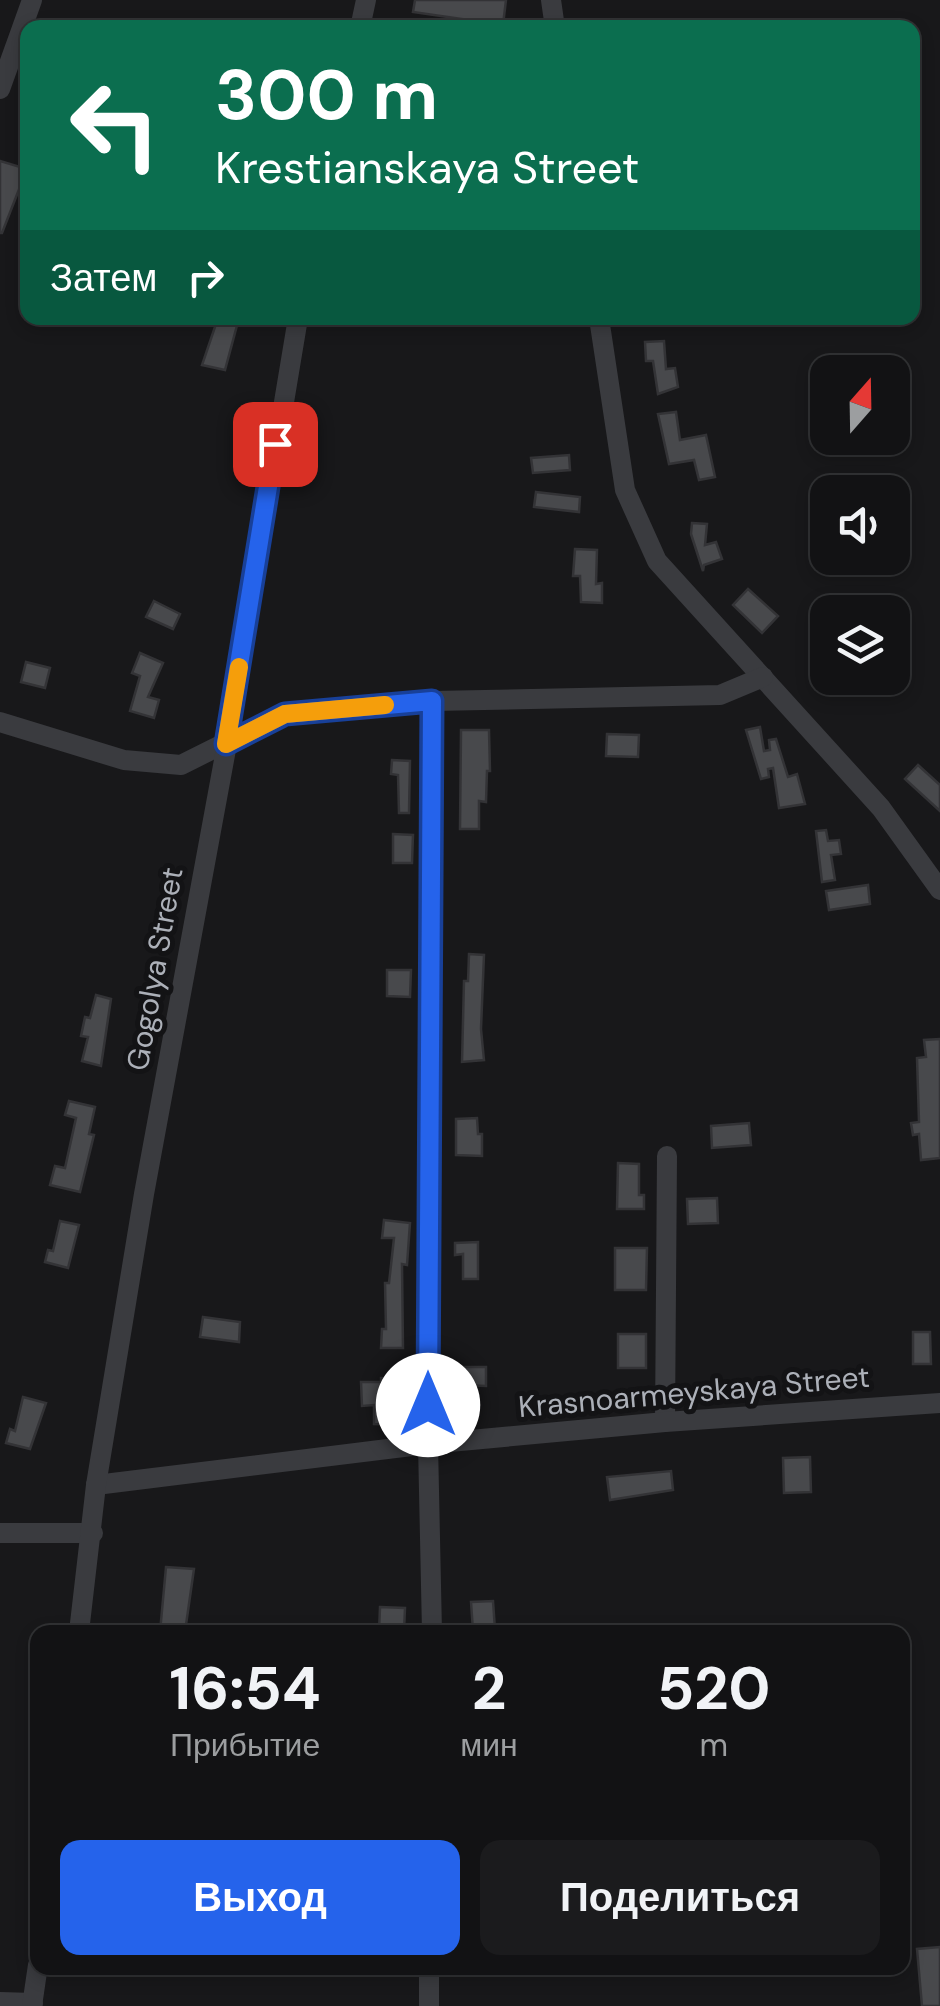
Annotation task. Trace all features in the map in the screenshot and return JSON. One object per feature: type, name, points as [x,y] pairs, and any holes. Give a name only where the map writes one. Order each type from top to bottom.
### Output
[{"type":"street","points":[[0,89],[20,33]]},
{"type":"street","name":"Gogolya Street","points":[[81,1625],[96,1485],[144,1194],[297,325]]},
{"type":"street","points":[[600,325],[625,490],[657,560],[881,808],[940,890]]},
{"type":"street","points":[[0,722],[124,760],[181,764],[285,714],[432,701],[720,694],[763,677]]},
{"type":"street","points":[[432,701],[428,1444],[432,1625]]},
{"type":"street","points":[[664,1422],[666,1156]]},
{"type":"street","name":"Krasnoarmeyskaya Street","points":[[96,1485],[428,1444],[664,1422],[940,1403]]},
{"type":"street","points":[[0,1533],[93,1533]]},
{"type":"street","points":[[0,2002],[32,2004],[36,1975]]},
{"type":"street","points":[[429,1975],[429,2006]]},
{"type":"building","points":[[415,0],[506,0],[504,20],[468,20],[413,12]]},
{"type":"building","points":[[0,161],[20,167],[20,187],[0,233]]},
{"type":"building","points":[[216,325],[237,325],[225,370],[202,365]]},
{"type":"building","points":[[664,341],[666,369],[675,368],[678,387],[658,394],[653,361],[646,361],[645,342]]},
{"type":"building","points":[[676,412],[680,440],[706,435],[715,477],[699,480],[694,460],[669,464],[658,414]]},
{"type":"building","points":[[569,455],[570,470],[533,473],[531,458]]},
{"type":"building","points":[[536,492],[580,497],[579,512],[534,507]]},
{"type":"building","points":[[692,523],[707,524],[705,545],[716,542],[722,559],[704,565],[703,571],[691,534]]},
{"type":"building","points":[[575,549],[597,550],[596,584],[602,583],[602,603],[581,602],[580,576],[573,576]]},
{"type":"building","points":[[748,589],[778,616],[762,633],[733,605]]},
{"type":"building","points":[[154,601],[180,614],[173,629],[146,617]]},
{"type":"building","points":[[140,653],[163,663],[148,697],[159,700],[154,718],[130,711],[140,676],[132,673]]},
{"type":"building","points":[[26,662],[50,668],[45,688],[21,682]]},
{"type":"building","points":[[760,727],[764,751],[770,750],[769,740],[776,739],[788,777],[797,774],[805,804],[779,808],[773,768],[768,769],[769,777],[761,779],[746,730]]},
{"type":"building","points":[[461,730],[489,730],[490,771],[486,802],[479,801],[479,829],[460,829]]},
{"type":"building","points":[[607,734],[639,735],[638,757],[606,756]]},
{"type":"building","points":[[392,760],[410,761],[409,813],[399,813],[398,775],[391,774]]},
{"type":"building","points":[[918,765],[940,785],[940,811],[905,779]]},
{"type":"building","points":[[826,830],[828,841],[839,840],[841,854],[831,855],[835,880],[822,882],[816,831]]},
{"type":"building","points":[[393,834],[413,835],[412,863],[393,863]]},
{"type":"building","points":[[868,885],[870,904],[829,910],[826,891]]},
{"type":"building","points":[[469,954],[484,955],[484,1060],[462,1062],[464,981],[468,981]]},
{"type":"building","points":[[387,970],[411,970],[410,997],[387,996]]},
{"type":"building","points":[[96,995],[111,999],[101,1066],[82,1061],[88,1037],[81,1036],[85,1017],[90,1018]]},
{"type":"building","points":[[940,1039],[940,1158],[921,1160],[919,1134],[913,1135],[911,1123],[919,1122],[917,1058],[926,1057],[924,1040]]},
{"type":"building","points":[[69,1101],[95,1107],[89,1134],[94,1135],[80,1192],[50,1185],[55,1166],[65,1168],[76,1118],[65,1115]]},
{"type":"building","points":[[477,1118],[482,1156],[456,1155],[456,1119]]},
{"type":"building","points":[[749,1123],[751,1145],[712,1148],[711,1126]]},
{"type":"building","points":[[618,1163],[639,1164],[639,1195],[644,1195],[644,1209],[617,1209]]},
{"type":"building","points":[[717,1198],[718,1223],[688,1224],[687,1199]]},
{"type":"building","points":[[384,1220],[410,1223],[407,1265],[402,1264],[403,1348],[381,1348],[382,1329],[386,1329],[385,1283],[389,1283],[394,1238],[382,1238]]},
{"type":"building","points":[[60,1221],[79,1225],[68,1268],[45,1262],[48,1250],[53,1251]]},
{"type":"building","points":[[478,1242],[478,1279],[463,1279],[463,1254],[455,1255],[455,1243]]},
{"type":"building","points":[[615,1248],[647,1248],[646,1290],[615,1290]]},
{"type":"building","points":[[203,1317],[240,1322],[239,1342],[200,1337]]},
{"type":"building","points":[[913,1332],[930,1332],[931,1364],[913,1364]]},
{"type":"building","points":[[618,1334],[646,1334],[646,1368],[618,1368]]},
{"type":"building","points":[[458,1367],[486,1367],[486,1386],[458,1385]]},
{"type":"building","points":[[381,1378],[402,1379],[400,1425],[374,1424],[374,1405],[362,1406],[361,1382],[381,1382]]},
{"type":"building","points":[[23,1397],[46,1403],[30,1449],[6,1443],[10,1429],[15,1431]]},
{"type":"building","points":[[810,1457],[811,1492],[784,1493],[783,1458]]},
{"type":"building","points":[[671,1471],[673,1490],[610,1500],[607,1477]]},
{"type":"building","points":[[166,1567],[194,1569],[186,1625],[161,1625]]},
{"type":"building","points":[[493,1601],[495,1625],[473,1625],[471,1602]]},
{"type":"building","points":[[380,1607],[405,1608],[404,1625],[379,1625]]},
{"type":"building","points":[[940,1947],[940,2006],[922,2006],[917,1949]]},
{"type":"slow traffic","points":[[239,667],[226,744],[285,714],[385,705]]},
{"type":"route","points":[[275,444],[226,744],[285,714],[432,701],[428,1405]]}]
